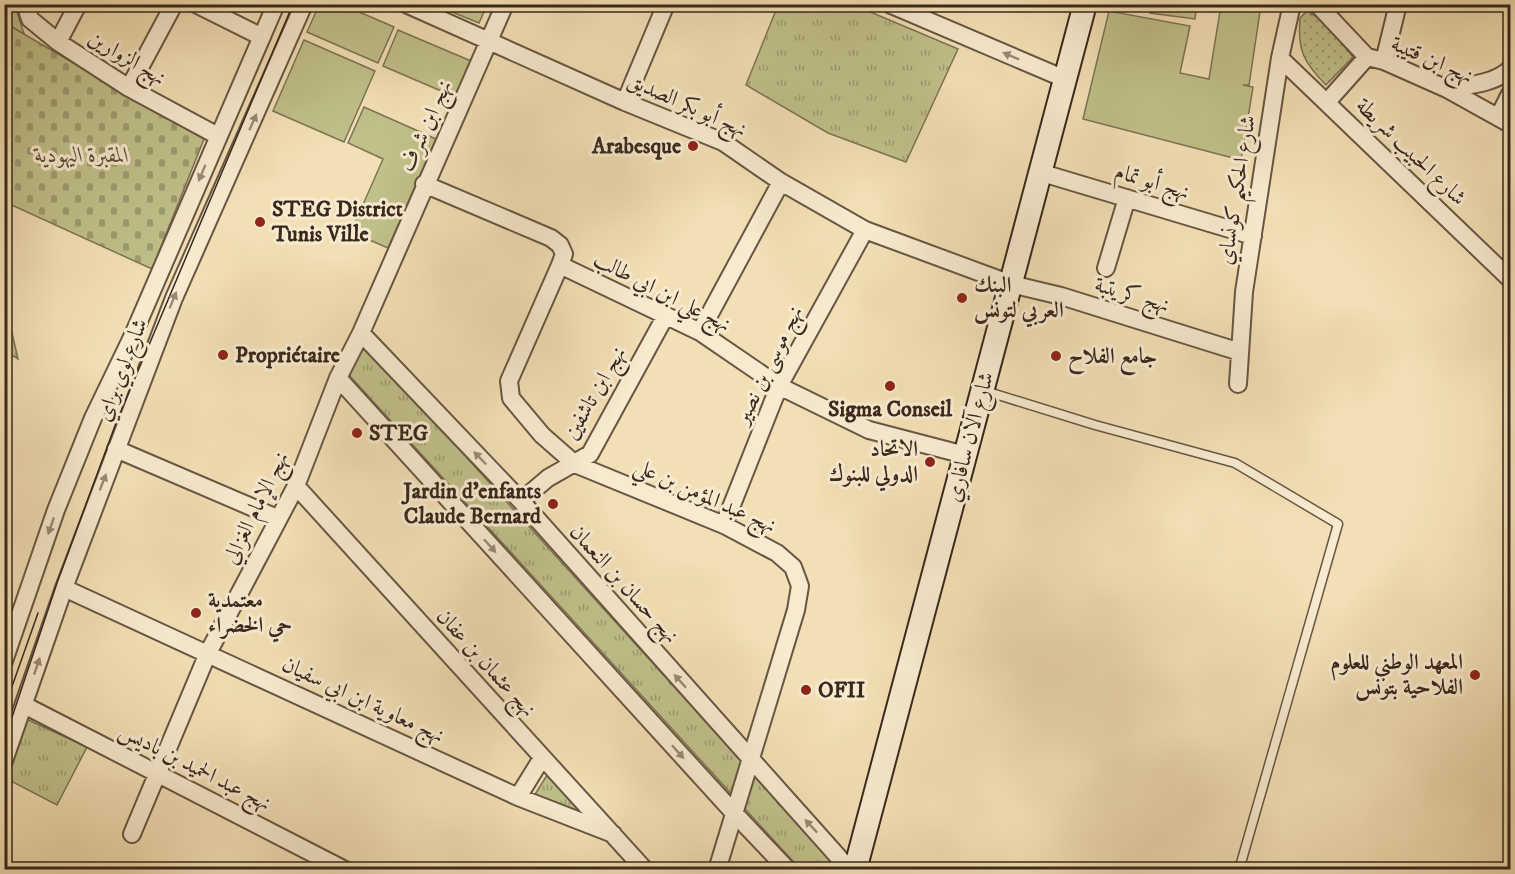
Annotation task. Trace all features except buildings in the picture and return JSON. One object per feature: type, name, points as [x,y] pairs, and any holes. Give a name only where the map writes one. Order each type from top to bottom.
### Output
[{"type":"street","name":"نهج الزوارين","points":[[32,4],[28,13],[30,19],[58,42],[129,88],[218,136]]},
{"type":"street","points":[[58,42],[78,4]]},
{"type":"street","points":[[129,88],[174,4]]},
{"type":"street","points":[[196,4],[262,37]]},
{"type":"street","name":"شارع لوي براي","points":[[4,661],[56,510],[89,428],[134,335],[276,4]]},
{"type":"street","name":"شارع لوي براي","points":[[4,761],[64,588],[174,298],[304,4]]},
{"type":"street","name":"نهج أبو بكر الصديق","points":[[406,4],[625,102],[723,142],[781,182],[865,230],[1011,284]]},
{"type":"street","name":"نهج ابن شرف","points":[[361,333],[424,184],[505,4]]},
{"type":"street","points":[[625,102],[666,4]]},
{"type":"street","points":[[889,4],[1065,79]]},
{"type":"street","name":"شارع آلان سافاري","points":[[855,870],[1085,4]]},
{"type":"street","name":"شارع الحكيم كونساي","points":[[1238,384],[1244,292],[1280,58],[1292,4]]},
{"type":"street","name":"نهج ابن قتيبة","points":[[1317,4],[1367,57],[1384,61],[1447,89],[1505,120]]},
{"type":"street","points":[[1384,61],[1398,4]]},
{"type":"street","points":[[1327,102],[1367,57]]},
{"type":"street","name":"شارع الحبيب شريطة","points":[[1280,58],[1510,279]]},
{"type":"street","points":[[1447,89],[1492,80],[1503,76],[1510,69]]},
{"type":"street","points":[[1505,120],[1510,94]]},
{"type":"street","name":"نهج أبو تمام","points":[[1039,172],[1253,236]]},
{"type":"street","points":[[700,332],[781,182]]},
{"type":"street","name":"نهج علي ابن ابي طالب","points":[[424,184],[551,238],[560,245],[564,254],[560,265],[700,332],[779,386],[869,430],[965,455]]},
{"type":"street","points":[[1106,268],[1127,198]]},
{"type":"street","name":"نهج موسى بن نصير","points":[[724,525],[779,386],[865,230]]},
{"type":"street","name":"نهج عبد المؤمن بن علي","points":[[560,265],[509,381],[511,398],[542,435],[575,464],[724,525],[777,552],[793,567],[800,586],[796,610],[717,870]]},
{"type":"street","name":"نهج كريتبة","points":[[1011,284],[1061,296],[1240,352]]},
{"type":"street","name":"نهج ابن تاشفين","points":[[520,501],[548,478],[590,454],[666,315]]},
{"type":"street","name":"نهج الإمام الغزالي","points":[[132,834],[208,653],[296,486],[338,378],[361,333]]},
{"type":"street","name":"نهج حسان بن النعمان","points":[[361,333],[520,501],[850,870]]},
{"type":"street","points":[[338,378],[788,870]]},
{"type":"street","points":[[116,449],[278,518]]},
{"type":"street","name":"نهج عثمان بن عفان","points":[[296,486],[645,870]]},
{"type":"street","name":"نهج معاوية ابن ابي سفيان","points":[[64,588],[518,797],[613,834]]},
{"type":"street","name":"نهج عبد الحميد بن باديس","points":[[24,705],[345,870]]},
{"type":"street","points":[[518,797],[542,758]]},
{"type":"lane","points":[[982,390],[1095,425],[1235,463],[1338,524],[1239,870]]},
{"type":"green space","points":[[5,4],[21,5],[17,12],[24,34],[5,23]]},
{"type":"green space","points":[[319,5],[343,5],[394,27],[378,63],[307,32]]},
{"type":"green space","points":[[435,5],[487,5],[479,23]]},
{"type":"green space","points":[[778,5],[854,5],[958,49],[906,162],[828,133],[746,85]]},
{"type":"green space","points":[[1152,5],[1197,5],[1195,19],[1150,13]]},
{"type":"green space","points":[[1221,5],[1261,5],[1249,85],[1243,85],[1253,87],[1241,160],[1083,119],[1109,11],[1190,26],[1180,73],[1209,79]]},
{"type":"green space","points":[[1307,11],[1324,21],[1353,57],[1326,85],[1307,63],[1301,47],[1300,18]]},
{"type":"green space","name":"المقبرة اليهودية","points":[[5,23],[204,139],[152,269],[5,202]]},
{"type":"green space","points":[[398,30],[471,61],[455,97],[383,66]]},
{"type":"green space","points":[[304,40],[375,71],[344,142],[273,111]]},
{"type":"green space","points":[[364,107],[436,139],[388,248],[351,232],[383,159],[348,143]]},
{"type":"green space","points":[[5,302],[18,359],[5,351]]},
{"type":"green space","points":[[363,343],[839,869],[800,869],[349,375]]},
{"type":"green space","points":[[24,718],[87,747],[57,805],[5,778]]},
{"type":"green space","points":[[549,772],[598,825],[534,796]]},
{"type":"tram line","points":[[4,741],[57,583],[116,423],[293,4]]},
{"type":"tram line","points":[[4,709],[38,613]]},
{"type":"place","name":"Arabesque","points":[[693,146]]},
{"type":"place","name":"STEG District Tunis Ville","points":[[260,222]]},
{"type":"place","name":"البنك العربي لتونس","points":[[962,298]]},
{"type":"place","name":"Propriétaire","points":[[223,355]]},
{"type":"place","name":"جامع الفلاح","points":[[1056,356]]},
{"type":"place","name":"Sigma Conseil","points":[[890,386]]},
{"type":"place","name":"STEG","points":[[357,433]]},
{"type":"place","name":"الاتحاد الدولي للبنوك","points":[[930,462]]},
{"type":"place","name":"Jardin d'enfants Claude Bernard","points":[[553,504]]},
{"type":"place","name":"معتمدية حي الخضراء","points":[[196,613]]},
{"type":"place","name":"المعهد الوطني للعلوم الفلاحية بتونس","points":[[1475,675]]},
{"type":"place","name":"OFII","points":[[806,690]]}]
